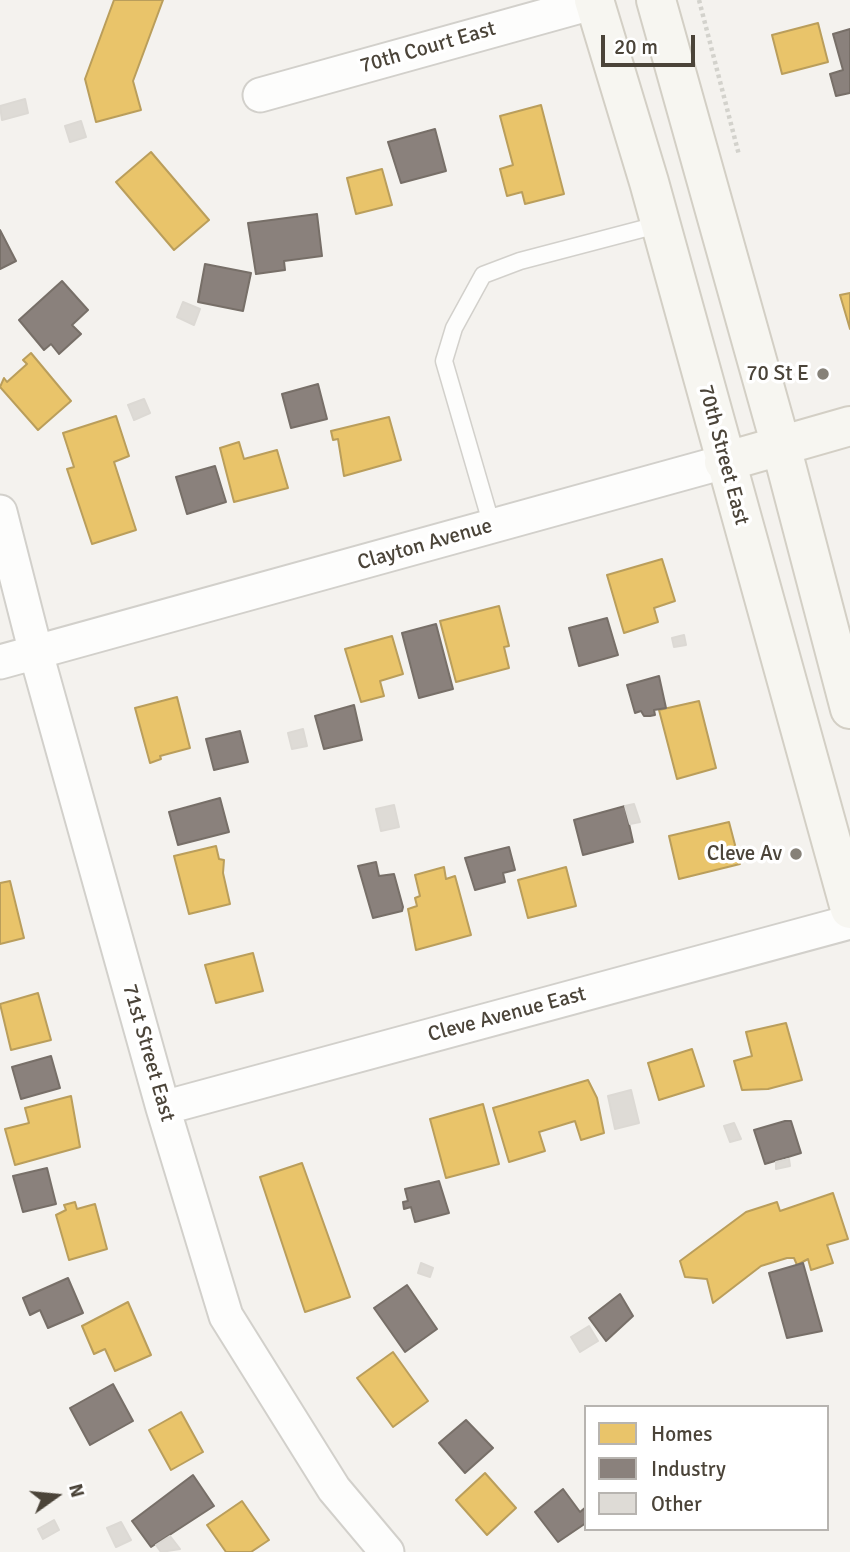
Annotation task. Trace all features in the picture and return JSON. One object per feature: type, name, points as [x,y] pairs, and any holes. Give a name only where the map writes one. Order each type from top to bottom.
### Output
[{"type":"main road","points":[[656,0],[781,446],[850,709]]},
{"type":"main road","name":"70th Street East","points":[[595,1],[660,224],[850,909]]},
{"type":"main road","name":"Clayton Avenue","points":[[724,462],[850,426]]},
{"type":"street","name":"70th Court East","points":[[260,95],[595,1]]},
{"type":"street","name":"Clayton Avenue","points":[[0,662],[724,462]]},
{"type":"street","name":"71st Street East","points":[[0,512],[36,653],[163,1108],[226,1316],[334,1489],[387,1552]]},
{"type":"street","name":"Cleve Avenue East","points":[[163,1108],[850,922]]},
{"type":"lane","points":[[492,526],[444,361],[454,328],[483,275],[520,261],[660,224]]},
{"type":"building: Homes","points":[[114,0],[163,0],[133,81],[141,110],[96,122],[85,79]]},
{"type":"building: Homes","points":[[818,23],[828,62],[782,74],[772,35]]},
{"type":"building: Homes","points":[[541,105],[564,194],[525,204],[522,192],[507,196],[500,169],[513,165],[500,116]]},
{"type":"building: Homes","points":[[151,152],[209,220],[174,250],[116,182]]},
{"type":"building: Homes","points":[[382,169],[392,205],[356,214],[347,178]]},
{"type":"building: Homes","points":[[850,293],[850,329],[840,295]]},
{"type":"building: Homes","points":[[31,353],[71,401],[38,430],[0,387],[4,378],[7,382],[27,364],[23,360]]},
{"type":"building: Homes","points":[[116,416],[129,456],[114,462],[136,530],[92,544],[67,469],[74,467],[63,433]]},
{"type":"building: Homes","points":[[389,417],[401,460],[344,476],[338,439],[333,440],[331,431]]},
{"type":"building: Homes","points":[[239,442],[244,459],[277,450],[288,488],[234,502],[220,448]]},
{"type":"building: Homes","points":[[662,559],[675,601],[654,608],[658,622],[624,633],[607,575]]},
{"type":"building: Homes","points":[[499,606],[509,646],[504,647],[509,668],[456,682],[440,621]]},
{"type":"building: Homes","points":[[392,636],[403,674],[380,681],[384,696],[361,702],[345,649]]},
{"type":"building: Homes","points":[[177,697],[190,748],[160,756],[161,759],[150,763],[135,708]]},
{"type":"building: Homes","points":[[699,701],[716,768],[677,779],[659,710]]},
{"type":"building: Homes","points":[[729,822],[740,864],[679,879],[669,836]]},
{"type":"building: Homes","points":[[216,846],[219,859],[224,860],[223,873],[230,904],[189,914],[174,856]]},
{"type":"building: Homes","points":[[444,867],[446,879],[455,876],[471,935],[416,950],[408,909],[417,906],[415,898],[420,896],[415,875]]},
{"type":"building: Homes","points":[[566,867],[576,906],[528,918],[518,880]]},
{"type":"building: Homes","points":[[10,881],[24,938],[0,944],[0,883]]},
{"type":"building: Homes","points":[[253,953],[263,991],[216,1003],[205,965]]},
{"type":"building: Homes","points":[[38,993],[51,1040],[11,1050],[0,1004]]},
{"type":"building: Homes","points":[[786,1023],[802,1080],[768,1089],[742,1090],[734,1061],[752,1056],[746,1032]]},
{"type":"building: Homes","points":[[692,1049],[704,1086],[659,1100],[648,1063]]},
{"type":"building: Homes","points":[[588,1080],[597,1098],[604,1133],[581,1140],[575,1121],[539,1132],[545,1151],[509,1162],[493,1108]]},
{"type":"building: Homes","points":[[71,1096],[80,1147],[15,1165],[5,1129],[29,1123],[25,1108]]},
{"type":"building: Homes","points":[[483,1104],[499,1164],[446,1178],[430,1119]]},
{"type":"building: Homes","points":[[302,1163],[350,1297],[305,1312],[260,1177]]},
{"type":"building: Homes","points":[[833,1193],[848,1239],[827,1245],[833,1263],[811,1270],[808,1259],[797,1265],[794,1258],[787,1258],[761,1266],[713,1303],[707,1279],[685,1277],[680,1261],[746,1212],[777,1202],[780,1211]]},
{"type":"building: Homes","points":[[75,1202],[77,1209],[95,1204],[107,1249],[69,1260],[56,1215],[66,1210],[64,1205]]},
{"type":"building: Homes","points":[[128,1302],[151,1355],[115,1371],[105,1349],[94,1354],[82,1326]]},
{"type":"building: Homes","points":[[393,1352],[428,1401],[393,1427],[357,1378]]},
{"type":"building: Homes","points":[[181,1412],[203,1452],[171,1470],[149,1430]]},
{"type":"building: Homes","points":[[485,1473],[516,1508],[487,1535],[456,1500]]},
{"type":"building: Homes","points":[[242,1501],[269,1540],[251,1552],[226,1552],[207,1525]]},
{"type":"building: Industry","points":[[850,29],[850,93],[836,96],[830,74],[843,70],[833,34]]},
{"type":"building: Industry","points":[[435,129],[446,171],[401,183],[388,142]]},
{"type":"building: Industry","points":[[317,214],[322,256],[284,261],[285,270],[256,274],[248,223]]},
{"type":"building: Industry","points":[[0,230],[16,261],[0,269]]},
{"type":"building: Industry","points":[[205,264],[251,273],[243,311],[198,302]]},
{"type":"building: Industry","points":[[62,281],[88,310],[72,325],[81,334],[59,354],[51,344],[44,350],[19,320]]},
{"type":"building: Industry","points":[[318,384],[327,419],[291,428],[282,394]]},
{"type":"building: Industry","points":[[215,466],[226,502],[187,514],[176,477]]},
{"type":"building: Industry","points":[[607,618],[618,655],[579,666],[569,628]]},
{"type":"building: Industry","points":[[436,624],[453,689],[419,698],[402,633]]},
{"type":"building: Industry","points":[[659,676],[666,708],[654,710],[655,715],[650,716],[644,716],[641,711],[635,713],[627,685]]},
{"type":"building: Industry","points":[[354,705],[362,740],[324,749],[315,716]]},
{"type":"building: Industry","points":[[240,731],[248,762],[214,770],[206,739]]},
{"type":"building: Industry","points":[[220,798],[229,832],[178,845],[169,812]]},
{"type":"building: Industry","points":[[625,806],[633,842],[583,855],[574,820]]},
{"type":"building: Industry","points":[[509,847],[515,870],[503,873],[505,882],[475,890],[465,858]]},
{"type":"building: Industry","points":[[376,862],[379,876],[394,874],[403,907],[402,911],[373,918],[358,866]]},
{"type":"building: Industry","points":[[51,1056],[60,1088],[21,1099],[12,1067]]},
{"type":"building: Industry","points":[[791,1121],[801,1153],[765,1164],[754,1130]]},
{"type":"building: Industry","points":[[47,1168],[56,1204],[23,1212],[13,1176]]},
{"type":"building: Industry","points":[[439,1181],[449,1213],[415,1222],[411,1207],[404,1209],[403,1202],[408,1201],[405,1189]]},
{"type":"building: Industry","points":[[803,1263],[822,1331],[787,1338],[769,1273]]},
{"type":"building: Industry","points":[[68,1278],[83,1313],[48,1328],[40,1310],[30,1315],[23,1298]]},
{"type":"building: Industry","points":[[407,1285],[437,1329],[405,1352],[374,1308]]},
{"type":"building: Industry","points":[[620,1294],[633,1316],[606,1341],[589,1318]]},
{"type":"building: Industry","points":[[113,1384],[133,1421],[90,1445],[70,1408]]},
{"type":"building: Industry","points":[[466,1420],[493,1448],[465,1473],[439,1443]]},
{"type":"building: Industry","points":[[193,1475],[214,1506],[151,1547],[132,1521]]},
{"type":"building: Industry","points":[[563,1489],[580,1512],[584,1509],[584,1524],[558,1542],[535,1512]]},
{"type":"building: Other","points":[[25,99],[28,113],[2,120],[0,106]]},
{"type":"building: Other","points":[[81,121],[86,137],[70,142],[65,126]]},
{"type":"building: Other","points":[[183,302],[200,309],[194,325],[177,317]]},
{"type":"building: Other","points":[[144,399],[150,413],[134,420],[128,405]]},
{"type":"building: Other","points":[[684,635],[686,645],[674,647],[672,638]]},
{"type":"building: Other","points":[[303,729],[307,746],[292,749],[288,733]]},
{"type":"building: Other","points":[[634,804],[640,822],[630,824],[625,806]]},
{"type":"building: Other","points":[[394,805],[399,827],[381,831],[376,809]]},
{"type":"building: Other","points":[[631,1090],[639,1123],[615,1129],[608,1096]]},
{"type":"building: Other","points":[[734,1123],[741,1139],[730,1142],[724,1126]]},
{"type":"building: Other","points":[[789,1159],[790,1166],[776,1169],[776,1162]]},
{"type":"building: Other","points":[[421,1263],[433,1268],[430,1277],[418,1273]]},
{"type":"building: Other","points":[[589,1326],[598,1341],[580,1352],[571,1337]]},
{"type":"building: Other","points":[[54,1520],[59,1530],[43,1539],[38,1529]]},
{"type":"building: Other","points":[[121,1522],[131,1540],[116,1547],[107,1528]]},
{"type":"building: Other","points":[[170,1536],[180,1549],[161,1552],[156,1545]]},
{"type":"place","name":"70 St E","points":[[823,374]]},
{"type":"place","name":"Cleve Av","points":[[796,854]]}]
